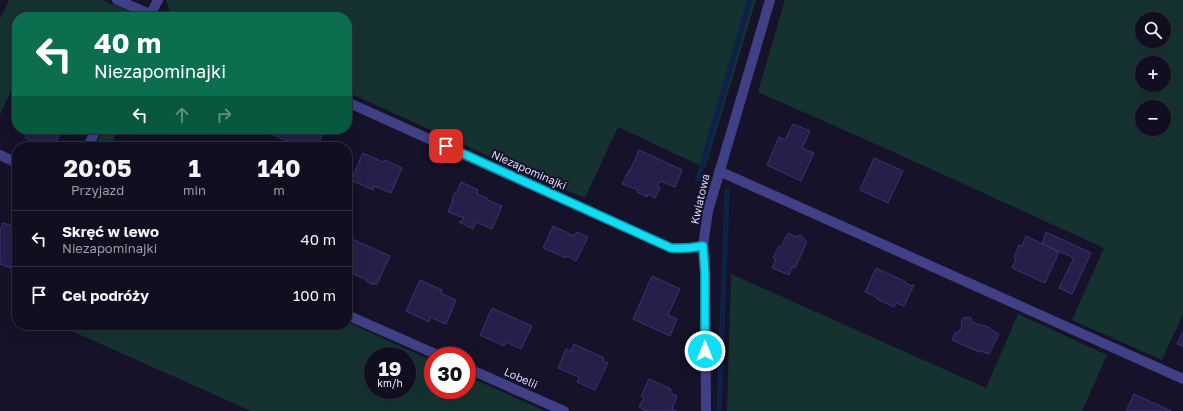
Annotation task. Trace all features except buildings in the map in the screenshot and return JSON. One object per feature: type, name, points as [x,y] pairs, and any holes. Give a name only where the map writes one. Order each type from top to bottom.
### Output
[{"type":"street","points":[[117,0],[143,12]]},
{"type":"street","points":[[154,12],[158,0]]},
{"type":"street","name":"Kwiatowa","points":[[706,411],[705,274],[703,246],[708,211],[770,0]]},
{"type":"street","name":"Niezapominajki","points":[[352,104],[671,248],[685,249],[703,246]]},
{"type":"street","points":[[0,155],[12,161]]},
{"type":"street","points":[[720,171],[1183,379]]},
{"type":"street","points":[[352,317],[424,349]]},
{"type":"street","name":"Lobelii","points":[[476,372],[564,411]]},
{"type":"green space","points":[[9,0],[102,0],[131,12],[12,12],[12,89],[0,115],[0,19]]},
{"type":"green space","points":[[166,0],[756,0],[705,168],[618,127],[585,198],[528,174],[352,94],[352,12],[172,12]]},
{"type":"green space","points":[[785,0],[1183,0],[1183,314],[1162,360],[1072,320],[1104,248],[758,92]]},
{"type":"green space","points":[[101,134],[116,134],[113,142],[97,142]]},
{"type":"green space","points":[[731,274],[986,388],[1018,314],[1107,355],[1082,411],[727,411]]},
{"type":"green space","points":[[352,324],[402,347],[364,347],[364,399],[416,399],[416,353],[424,357],[424,399],[476,399],[476,380],[545,411],[251,411],[71,330],[352,330]]},
{"type":"waterway","points":[[698,179],[750,0]]},
{"type":"waterway","points":[[719,411],[727,191]]},
{"type":"route","points":[[446,146],[671,248],[680,249],[703,246],[705,274],[705,351]]}]
